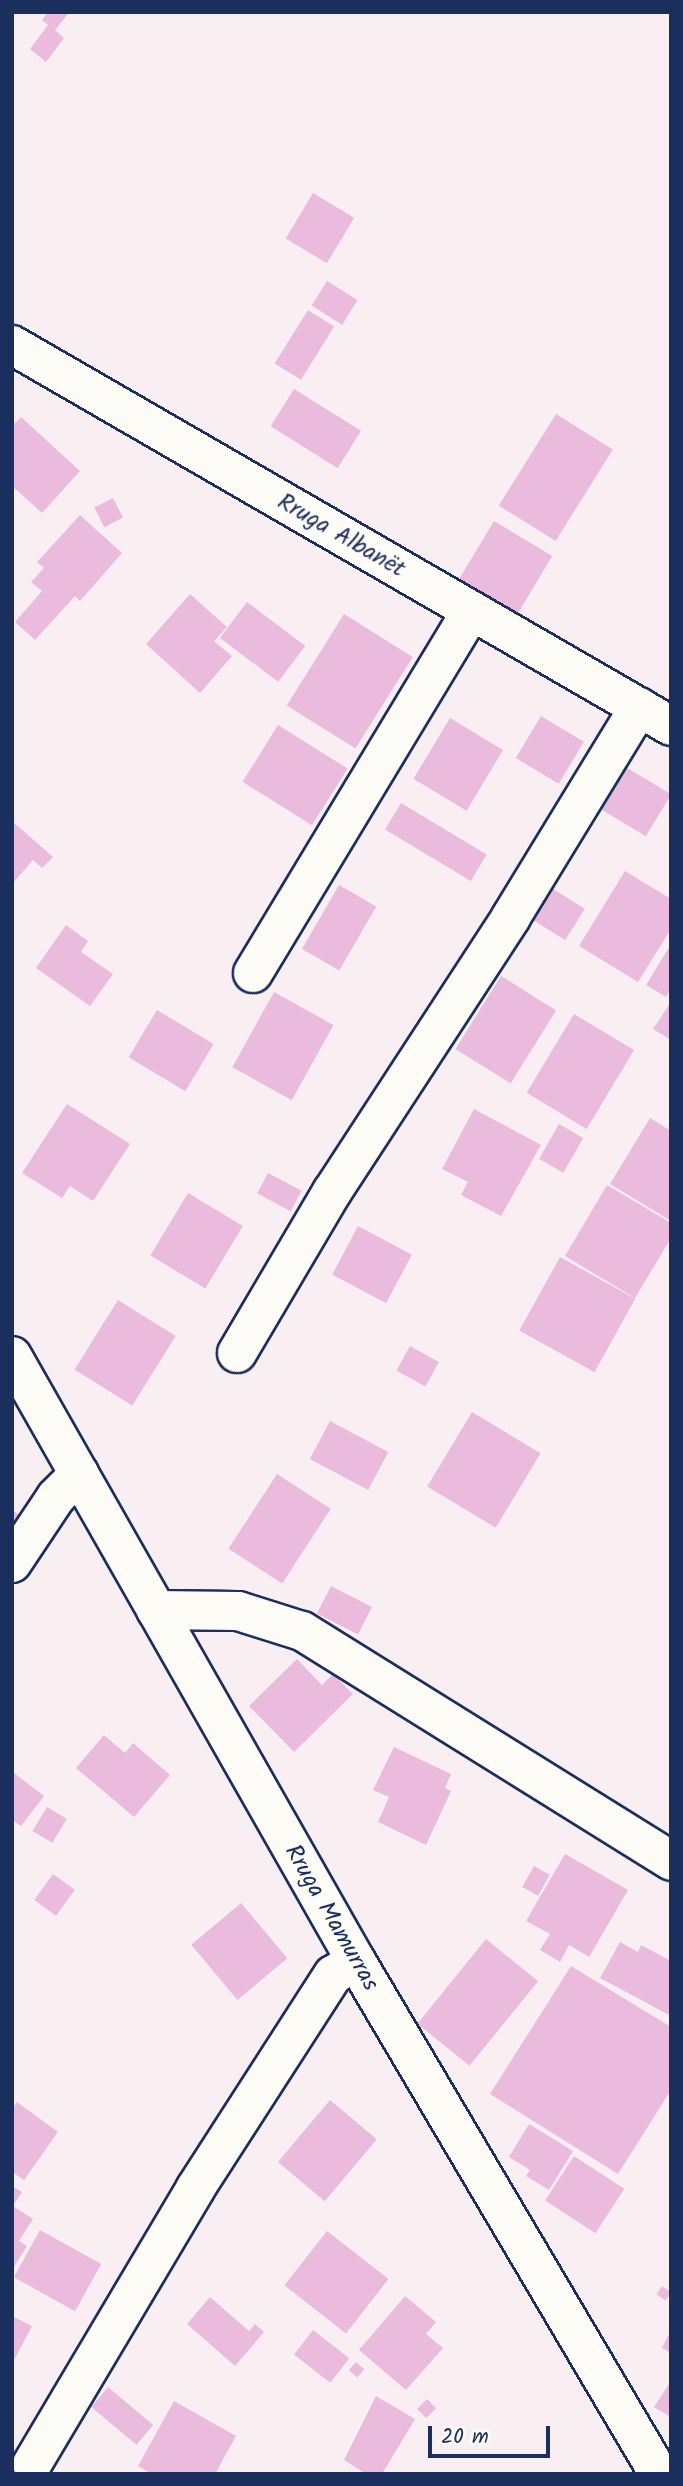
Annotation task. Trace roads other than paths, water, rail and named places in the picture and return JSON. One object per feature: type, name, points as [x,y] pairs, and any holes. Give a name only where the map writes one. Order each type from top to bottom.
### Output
[{"type":"street","name":"Rruga Albanët","points":[[12,345],[655,717]]},
{"type":"street","points":[[253,973],[471,611]]},
{"type":"street","points":[[237,1353],[332,1192],[511,917],[655,717]]},
{"type":"street","name":"Rruga Mamurras","points":[[12,1356],[356,1961],[659,2474]]},
{"type":"street","points":[[12,1563],[56,1497],[79,1474]]},
{"type":"street","points":[[156,1610],[238,1611],[302,1631],[671,1861]]},
{"type":"street","points":[[33,2465],[195,2189],[333,1975],[356,1961]]}]
